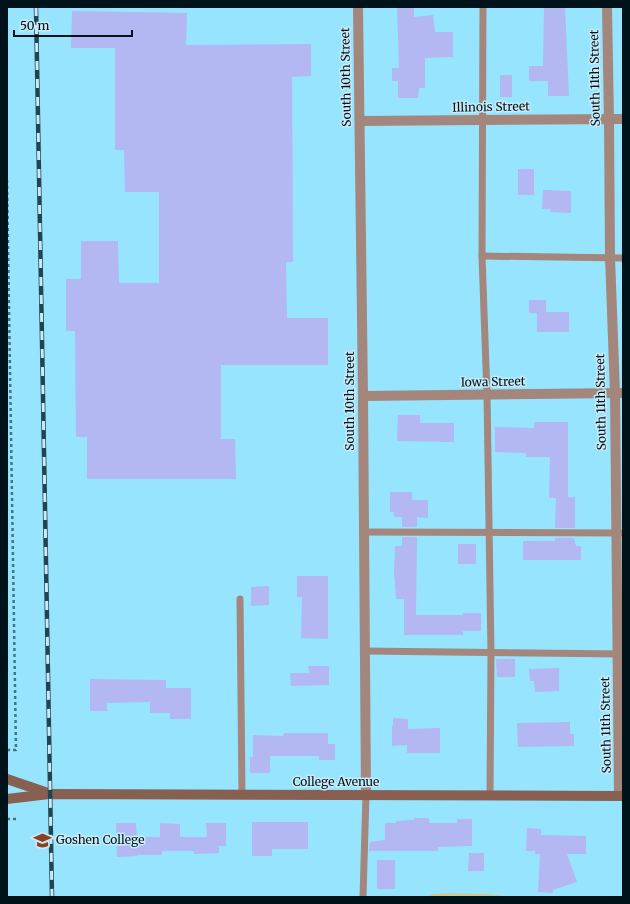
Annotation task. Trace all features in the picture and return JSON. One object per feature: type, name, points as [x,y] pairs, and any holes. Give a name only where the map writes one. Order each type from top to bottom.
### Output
[{"type":"main road","name":"College Avenue","points":[[7,779],[49,794]]},
{"type":"main road","name":"College Avenue","points":[[7,799],[49,794],[621,796]]},
{"type":"street","name":"South 10th Street","points":[[358,7],[366,795]]},
{"type":"street","name":"South 11th Street","points":[[607,7],[610,257],[619,393],[621,796]]},
{"type":"street","name":"Illinois Street","points":[[360,121],[623,119]]},
{"type":"street","name":"Iowa Street","points":[[363,396],[619,393]]},
{"type":"lane","points":[[483,7],[482,256],[487,395],[491,653],[490,795]]},
{"type":"lane","points":[[482,256],[623,258]]},
{"type":"lane","points":[[364,532],[620,533]]},
{"type":"lane","points":[[240,599],[242,795]]},
{"type":"lane","points":[[365,651],[620,654]]},
{"type":"lane","points":[[363,897],[366,795]]},
{"type":"path","points":[[7,180],[16,750],[7,750]]},
{"type":"path","points":[[7,819],[18,819]]},
{"type":"shaded area","points":[[432,894],[488,894],[512,897],[426,897]]},
{"type":"building","points":[[397,7],[414,7],[414,17],[433,15],[435,32],[453,32],[453,57],[425,58],[425,88],[419,88],[418,98],[398,98],[398,81],[392,81],[392,68],[399,68]]},
{"type":"building","points":[[544,7],[565,7],[569,96],[548,96],[548,81],[529,81],[529,66],[543,66]]},
{"type":"building","points":[[72,11],[187,13],[186,45],[311,44],[311,76],[292,77],[293,262],[286,262],[287,318],[328,318],[328,365],[221,365],[221,439],[235,439],[236,479],[87,479],[87,437],[76,437],[75,331],[66,331],[66,279],[81,279],[81,241],[118,241],[119,283],[159,283],[159,192],[125,192],[124,150],[115,150],[115,48],[71,48]]},
{"type":"building","points":[[500,75],[512,75],[512,97],[500,97]]},
{"type":"building","points":[[518,169],[534,169],[534,195],[518,195]]},
{"type":"building","points":[[543,190],[571,191],[571,213],[550,212],[551,209],[542,209]]},
{"type":"building","points":[[529,300],[546,300],[546,312],[569,312],[569,332],[537,332],[537,313],[529,313]]},
{"type":"building","points":[[398,415],[420,415],[420,423],[454,423],[454,442],[397,441]]},
{"type":"building","points":[[534,422],[568,422],[568,497],[575,497],[575,528],[555,528],[556,498],[549,498],[550,457],[526,457],[526,453],[495,452],[495,427],[534,428]]},
{"type":"building","points":[[390,492],[412,492],[412,500],[428,500],[428,518],[417,517],[417,527],[402,527],[402,517],[394,517],[394,512],[390,512]]},
{"type":"building","points":[[402,537],[417,537],[416,615],[463,615],[463,613],[481,613],[481,631],[463,631],[463,635],[404,635],[404,599],[396,599],[394,571],[395,546],[402,546]]},
{"type":"building","points":[[555,538],[574,538],[576,546],[581,546],[581,560],[523,560],[523,541],[555,541]]},
{"type":"building","points":[[458,544],[476,544],[476,564],[458,564]]},
{"type":"building","points":[[297,576],[328,576],[328,639],[301,638],[302,597],[297,597]]},
{"type":"building","points":[[269,586],[269,605],[251,606],[251,587]]},
{"type":"building","points":[[496,659],[515,659],[515,677],[497,677]]},
{"type":"building","points":[[308,666],[329,666],[329,685],[291,686],[290,673],[309,673]]},
{"type":"building","points":[[559,668],[559,691],[535,692],[534,681],[530,681],[529,669]]},
{"type":"building","points":[[90,679],[166,680],[166,688],[191,688],[191,719],[170,719],[170,713],[150,713],[150,702],[107,703],[107,711],[90,711]]},
{"type":"building","points":[[393,718],[408,719],[408,729],[440,728],[440,753],[407,753],[407,745],[392,746]]},
{"type":"building","points":[[570,722],[570,734],[574,734],[574,746],[518,747],[517,723]]},
{"type":"building","points":[[284,733],[328,733],[328,744],[335,744],[335,760],[319,760],[319,756],[270,756],[270,773],[250,773],[250,757],[253,757],[253,735],[283,736]]},
{"type":"building","points":[[414,818],[429,818],[429,822],[431,823],[457,823],[457,819],[472,819],[472,846],[438,847],[438,851],[369,851],[370,842],[385,840],[385,823],[414,820]]},
{"type":"building","points":[[252,822],[308,822],[308,849],[272,849],[272,856],[252,856]]},
{"type":"building","points":[[116,823],[136,823],[137,837],[160,837],[160,823],[180,824],[180,837],[207,837],[206,823],[226,823],[226,846],[219,846],[219,853],[194,854],[194,851],[162,851],[162,855],[117,857]]},
{"type":"building","points":[[527,828],[541,829],[541,835],[586,836],[586,854],[567,854],[577,882],[553,890],[553,893],[538,892],[540,854],[535,854],[535,851],[526,851]]},
{"type":"building","points":[[469,853],[484,853],[484,871],[468,871]]},
{"type":"building","points":[[377,860],[395,860],[395,889],[377,889]]},
{"type":"railway","points":[[36,7],[52,897]]},
{"type":"place","name":"Goshen College","points":[[43,840]]}]
